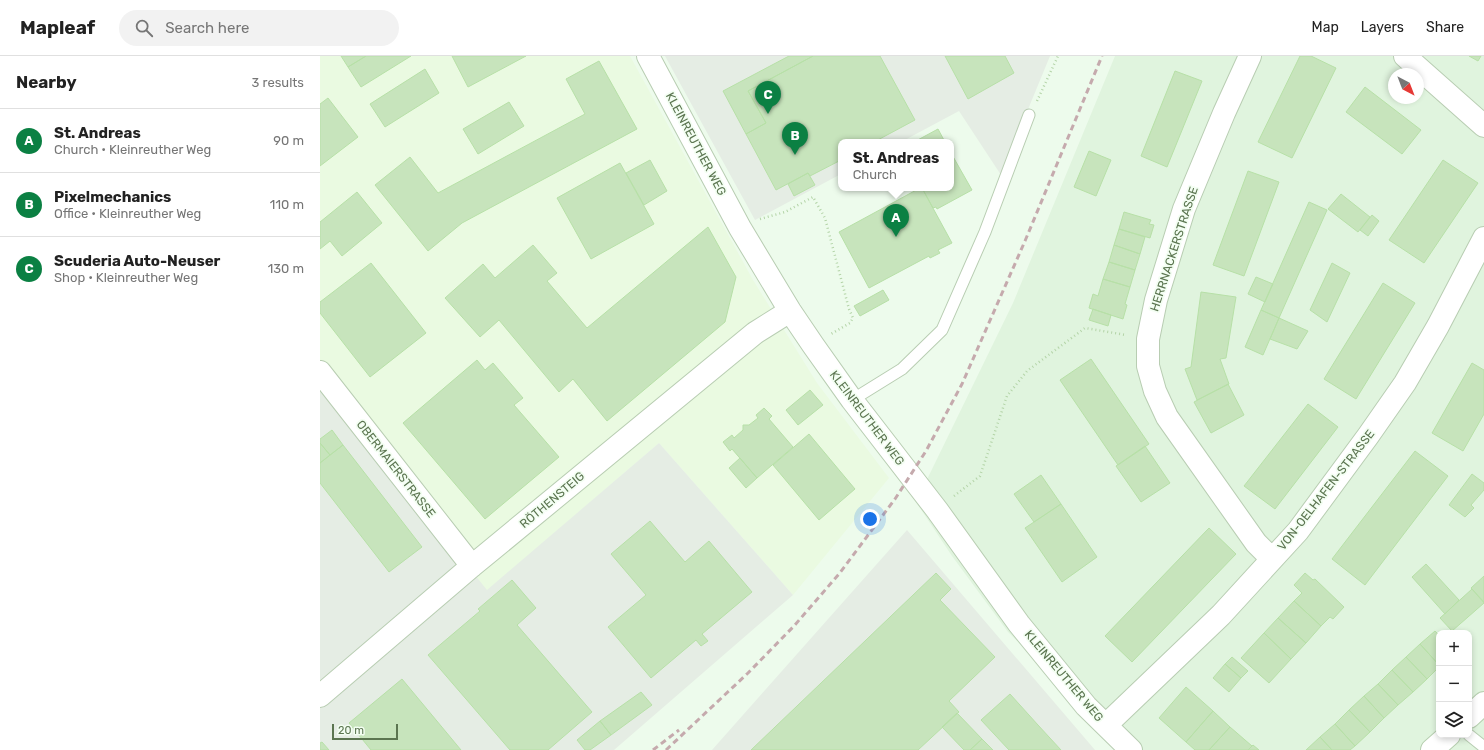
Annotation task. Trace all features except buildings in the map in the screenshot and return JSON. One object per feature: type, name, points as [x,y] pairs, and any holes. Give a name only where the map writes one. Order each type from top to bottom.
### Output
[{"type":"street","name":"KLEINREUTHER WEG","points":[[648,56],[740,228],[790,311],[813,345],[852,400],[937,510],[1019,624],[1086,706],[1131,750]]},
{"type":"street","name":"HERRNACKERSTRASSE","points":[[1250,56],[1224,113],[1184,209],[1156,300],[1148,338],[1148,366],[1155,391],[1167,417],[1256,543],[1272,559]]},
{"type":"street","points":[[1405,56],[1484,126]]},
{"type":"street","name":"VON-OELHAFEN-STRASSE","points":[[1106,725],[1221,615],[1298,531],[1405,383],[1438,326],[1484,238]]},
{"type":"street","name":"RÖTHENSTEIG","points":[[320,696],[472,566],[755,333],[790,311]]},
{"type":"street","name":"OBERMAIERSTRASSE","points":[[320,372],[472,566]]},
{"type":"street","points":[[1472,714],[1484,703]]},
{"type":"street","points":[[1432,750],[1446,738]]},
{"type":"lane","points":[[852,400],[902,369],[942,330],[985,232],[1029,115]]},
{"type":"lane","points":[[1472,738],[1484,748]]},
{"type":"path","points":[[1029,115],[1058,56]]},
{"type":"path","points":[[785,212],[813,197],[825,218],[849,309],[853,318],[850,323],[813,345]]},
{"type":"path","points":[[937,510],[980,476],[1007,396],[1027,371],[1085,328],[1148,338]]},
{"type":"shaded area","points":[[320,56],[630,56],[753,280],[817,383],[889,478],[793,595],[659,443],[487,591],[320,382]]},
{"type":"shaded area","points":[[665,56],[1050,56],[1001,175],[959,111],[907,139],[838,139],[838,176],[755,220]]},
{"type":"shaded area","points":[[1115,56],[1484,56],[1484,750],[1124,750],[1078,700],[1008,632],[952,556],[916,502],[1013,303]]},
{"type":"shaded area","points":[[320,382],[487,590],[659,443],[793,595],[614,750],[320,750]]},
{"type":"shaded area","points":[[907,530],[1095,750],[712,750]]},
{"type":"railway","points":[[666,750],[748,673],[794,626],[839,574],[895,499],[926,451],[962,384],[1025,241],[1102,56]]},
{"type":"railway","points":[[653,750],[679,730]]},
{"type":"place","name":"Scuderia Auto-Neuser","points":[[768,114]]},
{"type":"place","name":"Pixelmechanics","points":[[795,155]]},
{"type":"place","name":"St. Andreas","points":[[896,237]]}]
